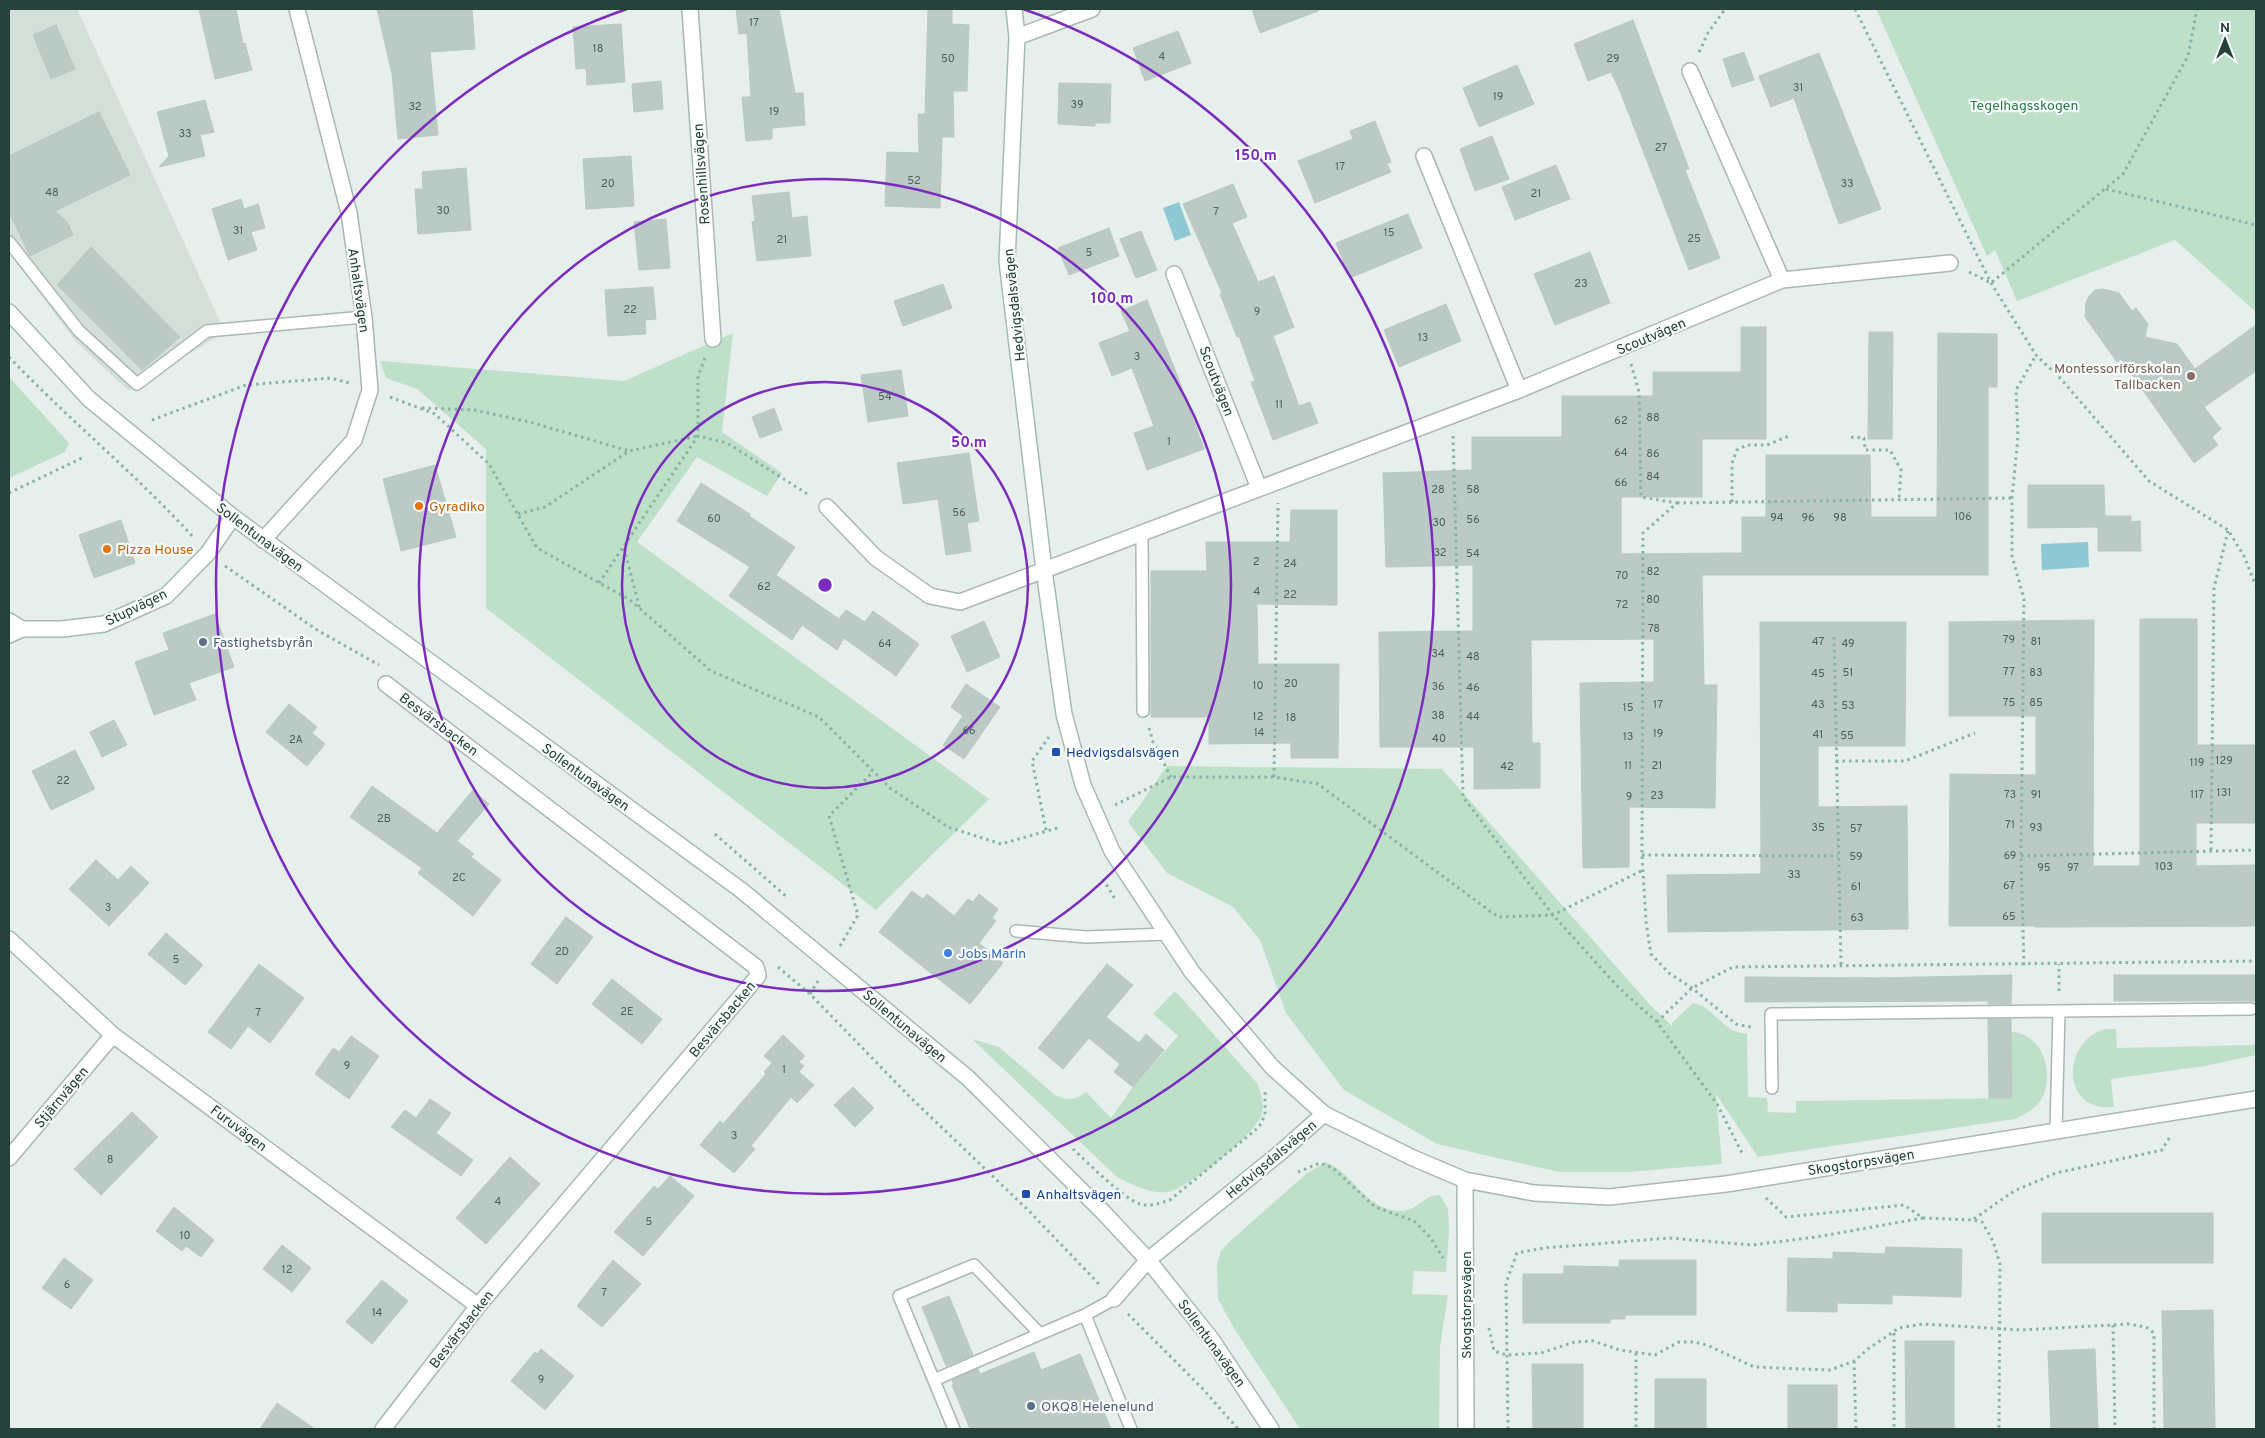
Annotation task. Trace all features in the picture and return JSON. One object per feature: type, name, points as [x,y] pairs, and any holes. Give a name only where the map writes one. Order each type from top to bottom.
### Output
[{"type":"street","name":"Anhaltsvägen","points":[[263,540],[354,440],[370,390],[364,317],[348,213],[298,9]]},
{"type":"street","name":"Rosenhillsvägen","points":[[690,9],[713,339]]},
{"type":"street","name":"Hedvigsdalsvägen","points":[[1014,9],[1017,37],[1007,260],[1044,570],[1064,714],[1083,784],[1112,851],[1192,972],[1272,1067],[1324,1114],[1281,1152],[1148,1260]]},
{"type":"street","points":[[1017,37],[1092,9]]},
{"type":"street","points":[[1690,71],[1782,280]]},
{"type":"street","points":[[1424,156],[1519,390]]},
{"type":"street","name":"Scoutvägen","points":[[1044,570],[1519,390],[1626,347],[1782,280],[1950,263]]},
{"type":"street","name":"Scoutvägen","points":[[1174,274],[1259,488]]},
{"type":"street","name":"Sollentunavägen","points":[[9,312],[89,399],[233,517],[741,890],[968,1078],[1097,1205],[1148,1260],[1212,1340],[1272,1429]]},
{"type":"street","points":[[827,507],[876,558],[930,596],[960,602],[1044,570]]},
{"type":"street","name":"Stupvägen","points":[[13,628],[62,629],[104,624],[166,596],[208,553],[233,517]]},
{"type":"street","name":"Besvärsbacken","points":[[383,1429],[478,1306],[758,976],[756,967],[386,684]]},
{"type":"street","name":"Furuvägen","points":[[9,939],[114,1035],[478,1306]]},
{"type":"street","name":"Stjärnvägen","points":[[9,1158],[114,1035]]},
{"type":"street","name":"Skogstorpsvägen","points":[[1324,1114],[1413,1158],[1465,1180],[1534,1193],[1609,1197],[1726,1184],[2256,1099]]},
{"type":"street","name":"Skogstorpsvägen","points":[[1465,1180],[1466,1429]]},
{"type":"street","points":[[1114,1299],[1148,1260]]},
{"type":"lane","points":[[9,242],[79,331],[137,384],[207,331],[364,317]]},
{"type":"lane","points":[[1142,534],[1143,711]]},
{"type":"lane","points":[[1016,931],[1086,937],[1167,934]]},
{"type":"lane","points":[[1772,1088],[1770,1014],[2251,1009]]},
{"type":"lane","points":[[2056,1131],[2059,1011]]},
{"type":"lane","points":[[954,1429],[899,1296],[974,1265],[1040,1334]]},
{"type":"lane","points":[[934,1380],[1084,1315],[1114,1299]]},
{"type":"lane","points":[[1084,1315],[1131,1429]]},
{"type":"path","points":[[1690,71],[1708,32],[1725,9]]},
{"type":"path","points":[[1856,9],[1991,283],[2036,355],[2061,379],[2149,481],[2228,530],[2244,556],[2256,586]]},
{"type":"path","points":[[1991,283],[2123,174],[2188,56],[2198,9]]},
{"type":"path","points":[[2105,189],[2256,225]]},
{"type":"path","points":[[600,583],[698,436],[698,376],[713,339]]},
{"type":"path","points":[[1626,347],[1640,392],[1641,497],[1677,503],[2012,498]]},
{"type":"path","points":[[2024,965],[2021,856],[2024,600],[2012,556],[2012,498],[2018,436],[2016,390],[2036,355]]},
{"type":"path","points":[[152,420],[246,385],[332,378],[436,414],[489,464],[537,548],[630,600],[711,671],[819,717],[890,788],[948,827],[1001,844],[1060,827]]},
{"type":"path","points":[[420,408],[474,410],[530,422],[628,452]]},
{"type":"path","points":[[1452,416],[1463,797],[1553,915],[1619,988],[1657,1022],[1716,1104],[1743,1155]]},
{"type":"path","points":[[518,514],[546,507],[628,452],[698,436],[728,443],[827,507]]},
{"type":"path","points":[[1732,502],[1732,463],[1737,450],[1747,445],[1767,445],[1788,436]]},
{"type":"path","points":[[1850,437],[1864,438],[1865,450],[1890,450],[1901,470],[1899,500]]},
{"type":"path","points":[[9,493],[82,458]]},
{"type":"path","points":[[1274,777],[1278,481]]},
{"type":"path","points":[[1677,503],[1643,533],[1642,855],[1646,922],[1651,954],[1669,973],[1692,988],[1736,1024],[1771,1031]]},
{"type":"path","points":[[2211,850],[2214,588],[2228,530]]},
{"type":"path","points":[[624,547],[640,609]]},
{"type":"path","points":[[1834,636],[1841,965]]},
{"type":"path","points":[[1143,711],[1153,742],[1172,777]]},
{"type":"path","points":[[1836,761],[1906,761],[1975,733]]},
{"type":"path","points":[[1046,830],[1032,761],[1050,736],[1052,744]]},
{"type":"path","points":[[810,994],[858,915],[828,816],[873,772]]},
{"type":"path","points":[[1115,805],[1172,777],[1274,777],[1318,784],[1498,917],[1553,915],[1643,870]]},
{"type":"path","points":[[715,834],[789,899]]},
{"type":"path","points":[[2021,856],[2256,850]]},
{"type":"path","points":[[1642,855],[1838,856]]},
{"type":"path","points":[[1099,873],[1119,904]]},
{"type":"path","points":[[840,945],[848,951]]},
{"type":"path","points":[[1657,1022],[1692,988],[1733,967],[2256,962]]},
{"type":"path","points":[[2059,964],[2059,1011]]},
{"type":"path","points":[[1071,1147],[1138,1204],[1154,1205],[1170,1200],[1259,1127],[1265,1115],[1264,1082]]},
{"type":"path","points":[[1973,1220],[2014,1191],[2056,1173],[2162,1150],[2184,1110]]},
{"type":"path","points":[[1298,1172],[1320,1163],[1333,1168],[1375,1207],[1414,1221],[1430,1237],[1443,1258],[1466,1286]]},
{"type":"path","points":[[1762,1191],[1765,1197],[1786,1217],[1904,1205],[1923,1218]]},
{"type":"path","points":[[1508,1429],[1506,1283],[1517,1253],[1544,1248],[1670,1238],[1752,1245],[1816,1237],[1923,1218],[1982,1222],[1989,1234],[2000,1264],[1999,1429]]},
{"type":"path","points":[[1114,1299],[1202,1388],[1238,1429]]},
{"type":"path","points":[[1466,1304],[1486,1313],[1494,1352],[1507,1355],[1542,1353],[1575,1342],[1593,1341],[1620,1350],[1655,1355],[1679,1342],[1694,1342],[1707,1345],[1754,1367],[1830,1370],[1854,1361],[1868,1349],[1900,1328],[1923,1324],[1999,1327],[2022,1330],[2128,1324],[2146,1326],[2154,1333],[2154,1429]]},
{"type":"path","points":[[2113,1325],[2115,1429]]},
{"type":"path","points":[[1894,1332],[1894,1429]]},
{"type":"path","points":[[1636,1353],[1636,1429]]},
{"type":"path","points":[[1854,1361],[1856,1429]]},
{"type":"shaded area","points":[[9,9],[77,9],[225,332],[129,391],[76,342],[9,252]]},
{"type":"green space","name":"Tegelhagsskogen","points":[[1876,9],[2256,9],[2256,312],[2175,240],[2017,301],[1995,250],[1987,256]]},
{"type":"green space","points":[[733,333],[722,432],[782,473],[767,496],[697,457],[637,542],[989,799],[876,910],[486,608],[486,449],[417,389],[386,378],[380,361],[624,381]]},
{"type":"green space","points":[[9,377],[69,443],[65,452],[9,478]]},
{"type":"green space","points":[[1167,766],[1442,769],[1651,1006],[1672,1026],[1672,1023],[1693,1003],[1707,1009],[1731,1029],[1747,1034],[1748,1097],[1767,1098],[1768,1112],[1796,1113],[1796,1101],[2012,1098],[2012,1032],[2022,1034],[2031,1039],[2043,1054],[2047,1074],[2044,1094],[2036,1106],[2015,1119],[1758,1157],[1716,1094],[1722,1164],[1627,1172],[1559,1172],[1437,1144],[1344,1090],[1286,1013],[1260,940],[1233,907],[1167,873],[1128,822]]},
{"type":"green space","points":[[1174,992],[1177,993],[1257,1083],[1263,1108],[1256,1125],[1234,1148],[1190,1182],[1168,1192],[1154,1192],[1135,1186],[1117,1177],[972,1039],[999,1047],[1055,1095],[1072,1099],[1086,1092],[1111,1118],[1133,1087],[1178,1036],[1153,1014]]},
{"type":"green space","points":[[2105,1029],[2116,1029],[2117,1048],[2256,1045],[2256,1055],[2205,1066],[2111,1079],[2114,1107],[2096,1106],[2084,1099],[2076,1088],[2073,1075],[2075,1061],[2081,1047],[2091,1036]]},
{"type":"green space","points":[[1326,1162],[1345,1175],[1370,1199],[1389,1209],[1408,1210],[1430,1197],[1440,1195],[1448,1209],[1449,1232],[1446,1272],[1414,1271],[1412,1294],[1448,1295],[1440,1347],[1439,1429],[1300,1429],[1235,1330],[1218,1299],[1217,1264],[1221,1251],[1306,1174]]},
{"type":"water","points":[[1179,202],[1191,235],[1175,241],[1163,208]]},
{"type":"water","points":[[2088,542],[2089,567],[2042,570],[2041,544]]},
{"type":"building","points":[[199,9],[236,9],[243,44],[245,43],[252,70],[215,79]]},
{"type":"building","points":[[377,9],[472,9],[475,49],[430,52],[438,135],[398,139],[392,74]]},
{"type":"building","points":[[736,9],[779,9],[795,93],[803,93],[805,125],[772,128],[772,139],[746,141],[742,97],[751,97],[747,33],[739,34]]},
{"type":"building","points":[[928,9],[952,9],[952,24],[969,25],[967,91],[953,91],[954,137],[942,137],[940,208],[885,206],[887,152],[919,153],[918,114],[925,114]]},
{"type":"building","points":[[1252,9],[1318,9],[1318,11],[1260,33]]},
{"type":"building","points":[[1633,20],[1689,169],[1685,170],[1720,258],[1689,270],[1611,72],[1588,81],[1574,44]]},
{"type":"building","points":[[621,24],[625,82],[587,85],[586,68],[576,69],[573,27]]},
{"type":"building","points":[[56,25],[75,69],[51,79],[33,35]]},
{"type":"building","points":[[1178,31],[1191,63],[1145,81],[1133,48]]},
{"type":"building","points":[[1744,52],[1754,80],[1732,87],[1723,59]]},
{"type":"building","points":[[1819,53],[1881,209],[1839,224],[1794,98],[1771,107],[1759,76]]},
{"type":"building","points":[[1517,65],[1534,104],[1479,127],[1463,88]]},
{"type":"building","points":[[661,81],[663,109],[634,112],[632,84]]},
{"type":"building","points":[[1059,83],[1111,84],[1110,123],[1095,123],[1095,126],[1058,124]]},
{"type":"building","points":[[205,100],[214,132],[200,135],[205,156],[159,167],[169,156],[157,112]]},
{"type":"building","points":[[99,112],[130,175],[55,211],[67,222],[73,235],[30,256],[9,212],[9,156]]},
{"type":"building","points":[[1375,121],[1391,162],[1387,164],[1391,172],[1315,203],[1298,161],[1353,139],[1350,131]]},
{"type":"building","points":[[1492,136],[1509,179],[1475,191],[1460,149]]},
{"type":"building","points":[[631,156],[634,206],[586,209],[583,159]]},
{"type":"building","points":[[1556,165],[1570,199],[1515,220],[1502,187]]},
{"type":"building","points":[[466,168],[471,230],[418,234],[415,189],[423,189],[422,172]]},
{"type":"building","points":[[1233,184],[1247,217],[1232,223],[1258,282],[1274,276],[1294,327],[1273,336],[1299,406],[1310,402],[1318,423],[1273,440],[1251,382],[1255,381],[1239,336],[1237,337],[1220,294],[1222,293],[1183,204]]},
{"type":"building","points":[[789,192],[792,218],[807,216],[811,256],[757,261],[752,222],[755,221],[752,196]]},
{"type":"building","points":[[241,199],[244,209],[258,204],[265,228],[251,232],[257,250],[228,260],[212,209]]},
{"type":"building","points":[[1408,214],[1422,248],[1350,278],[1336,243]]},
{"type":"building","points":[[666,219],[670,268],[639,270],[634,222]]},
{"type":"building","points":[[1109,228],[1119,256],[1069,275],[1058,248]]},
{"type":"building","points":[[1141,231],[1157,270],[1136,278],[1120,239]]},
{"type":"building","points":[[91,247],[180,337],[142,370],[57,285]]},
{"type":"building","points":[[1590,252],[1610,303],[1555,325],[1534,274]]},
{"type":"building","points":[[943,284],[952,308],[903,326],[894,301]]},
{"type":"building","points":[[653,287],[656,319],[645,320],[646,334],[608,336],[605,290]]},
{"type":"building","name":"Montessoriförskolan Tallbacken","points":[[2103,289],[2119,293],[2132,311],[2136,308],[2148,324],[2145,337],[2177,344],[2195,369],[2256,325],[2256,371],[2204,407],[2221,429],[2212,437],[2218,445],[2194,463],[2121,359],[2117,362],[2085,317],[2086,303],[2089,296],[2095,290]]},
{"type":"building","points":[[1147,300],[1204,449],[1147,470],[1134,433],[1154,426],[1132,368],[1112,376],[1099,343],[1130,331],[1121,311]]},
{"type":"building","points":[[1446,304],[1461,341],[1399,367],[1384,330]]},
{"type":"building","points":[[1741,327],[1766,327],[1766,439],[1702,439],[1702,497],[1621,497],[1621,554],[1742,553],[1742,517],[1766,517],[1766,455],[1870,455],[1871,517],[1937,517],[1938,333],[1997,334],[1997,387],[1988,387],[1988,575],[1702,575],[1704,685],[1717,685],[1715,808],[1629,807],[1629,867],[1583,868],[1580,683],[1654,682],[1654,639],[1531,640],[1532,743],[1540,743],[1540,788],[1474,789],[1474,747],[1380,747],[1379,632],[1473,631],[1473,565],[1386,567],[1383,473],[1472,470],[1472,437],[1562,437],[1562,396],[1653,396],[1653,372],[1741,372]]},
{"type":"building","points":[[1869,332],[1893,332],[1892,439],[1868,439]]},
{"type":"building","points":[[901,370],[908,416],[868,422],[861,375]]},
{"type":"building","points":[[774,408],[782,430],[760,438],[752,417]]},
{"type":"building","points":[[969,453],[979,521],[967,523],[971,551],[946,555],[938,499],[903,504],[897,463]]},
{"type":"building","points":[[435,465],[456,537],[401,551],[383,479]]},
{"type":"building","points":[[701,483],[750,514],[749,516],[795,547],[776,575],[839,619],[846,610],[865,622],[873,611],[919,644],[896,676],[844,638],[837,650],[802,625],[792,640],[729,596],[750,567],[677,521]]},
{"type":"building","points":[[2028,485],[2104,485],[2105,516],[2131,516],[2131,522],[2140,521],[2141,551],[2098,551],[2098,527],[2028,528]]},
{"type":"building","points":[[1291,510],[1337,510],[1337,605],[1257,604],[1258,664],[1339,664],[1338,758],[1291,758],[1291,743],[1209,744],[1209,717],[1151,717],[1151,571],[1207,571],[1206,542],[1290,542]]},
{"type":"building","name":"Pizza House","points":[[121,520],[135,563],[94,578],[79,535]]},
{"type":"building","points":[[215,614],[234,667],[189,683],[196,700],[154,715],[135,662],[169,650],[163,633]]},
{"type":"building","points":[[2140,619],[2197,619],[2197,745],[2256,745],[2256,823],[2196,823],[2196,866],[2256,865],[2256,926],[1949,926],[1950,774],[2036,775],[2036,716],[1949,716],[1949,622],[2094,620],[2093,866],[2140,866]]},
{"type":"building","points":[[984,621],[1000,657],[967,672],[951,636]]},
{"type":"building","points":[[1760,622],[1906,622],[1905,746],[1818,746],[1818,807],[1907,806],[1908,929],[1668,932],[1667,875],[1761,874]]},
{"type":"building","points":[[966,684],[1000,707],[964,759],[943,745],[963,716],[951,707]]},
{"type":"building","points":[[289,704],[317,727],[312,733],[325,744],[307,766],[266,732]]},
{"type":"building","points":[[114,720],[127,745],[102,757],[90,732]]},
{"type":"building","points":[[75,750],[95,789],[51,810],[32,771]]},
{"type":"building","points":[[372,786],[437,833],[473,790],[489,804],[457,841],[474,854],[471,857],[501,880],[473,916],[418,873],[422,868],[350,817]]},
{"type":"building","points":[[96,860],[118,880],[131,866],[149,883],[109,926],[69,889]]},
{"type":"building","name":"Jobs Marin","points":[[912,891],[923,899],[927,894],[954,916],[968,899],[973,902],[979,894],[998,909],[992,918],[996,921],[979,943],[1003,963],[970,1004],[879,932]]},
{"type":"building","points":[[566,917],[593,937],[557,984],[531,964]]},
{"type":"building","points":[[166,933],[203,965],[185,985],[148,954]]},
{"type":"building","points":[[259,964],[304,998],[270,1043],[248,1026],[231,1049],[208,1032]]},
{"type":"building","points":[[1107,964],[1133,985],[1106,1017],[1139,1043],[1146,1034],[1164,1050],[1133,1087],[1114,1072],[1120,1064],[1089,1038],[1063,1069],[1038,1048]]},
{"type":"building","points":[[2012,975],[2011,1004],[1988,1004],[1988,1001],[1745,1002],[1745,977],[1878,978]]},
{"type":"building","points":[[2114,975],[2256,975],[2256,1001],[2114,1001]]},
{"type":"building","points":[[612,979],[662,1019],[642,1044],[592,1004]]},
{"type":"building","points":[[1988,1019],[2011,1019],[2012,1098],[1989,1098]]},
{"type":"building","points":[[783,1035],[805,1056],[799,1062],[804,1066],[799,1072],[814,1085],[797,1103],[791,1097],[751,1146],[755,1149],[734,1173],[700,1145],[720,1121],[723,1124],[766,1074],[764,1072],[772,1063],[764,1056]]},
{"type":"building","points":[[351,1036],[379,1056],[349,1099],[315,1074],[333,1048],[339,1052]]},
{"type":"building","points":[[853,1087],[874,1108],[855,1127],[834,1105]]},
{"type":"building","points":[[430,1099],[451,1113],[436,1133],[473,1160],[461,1176],[391,1127],[405,1110],[416,1118]]},
{"type":"building","points":[[132,1112],[158,1137],[101,1195],[74,1169]]},
{"type":"building","points":[[510,1157],[540,1184],[486,1244],[456,1218]]},
{"type":"building","points":[[670,1176],[694,1196],[643,1256],[614,1232],[654,1186],[658,1189]]},
{"type":"building","points":[[174,1207],[214,1240],[201,1257],[186,1246],[182,1251],[156,1231]]},
{"type":"building","points":[[2042,1213],[2213,1213],[2213,1263],[2042,1263]]},
{"type":"building","points":[[282,1245],[311,1268],[292,1292],[263,1269]]},
{"type":"building","points":[[1886,1247],[1962,1249],[1961,1297],[1892,1295],[1892,1304],[1837,1303],[1837,1312],[1787,1311],[1788,1258],[1833,1259],[1833,1252],[1885,1254]]},
{"type":"building","points":[[64,1258],[93,1280],[71,1309],[42,1288]]},
{"type":"building","points":[[613,1260],[641,1284],[602,1327],[577,1306]]},
{"type":"building","points":[[1619,1260],[1696,1260],[1696,1315],[1625,1315],[1625,1319],[1610,1319],[1610,1323],[1523,1323],[1523,1274],[1564,1274],[1564,1266],[1619,1267]]},
{"type":"building","points":[[382,1280],[408,1301],[372,1344],[346,1322]]},
{"type":"building","points":[[949,1296],[973,1355],[946,1366],[922,1307]]},
{"type":"building","points":[[2213,1310],[2215,1429],[2164,1429],[2162,1311]]},
{"type":"building","points":[[1905,1341],[1954,1341],[1954,1429],[1906,1429]]},
{"type":"building","points":[[541,1349],[574,1376],[545,1410],[511,1381],[535,1352],[537,1354]]},
{"type":"building","points":[[2095,1349],[2098,1429],[2051,1429],[2048,1351]]},
{"type":"building","name":"OKQ8 Helenelund","points":[[1034,1352],[1041,1370],[1080,1354],[1111,1429],[970,1429],[952,1385],[954,1385],[952,1380],[978,1369],[980,1374]]},
{"type":"building","points":[[1532,1364],[1583,1364],[1583,1429],[1533,1429]]},
{"type":"building","points":[[1655,1379],[1706,1379],[1706,1429],[1655,1429]]},
{"type":"building","points":[[1788,1385],[1837,1385],[1837,1429],[1788,1429]]},
{"type":"building","points":[[277,1403],[315,1429],[260,1429]]},
{"type":"place","name":"Montessoriförskolan Tallbacken","points":[[2191,376]]},
{"type":"place","name":"Gyradiko","points":[[419,506]]},
{"type":"place","name":"Pizza House","points":[[107,549]]},
{"type":"place","name":"Fastighetsbyrån","points":[[203,642]]},
{"type":"place","name":"Hedvigsdalsvägen","points":[[1056,752]]},
{"type":"place","name":"Jobs Marin","points":[[948,953]]},
{"type":"place","name":"Anhaltsvägen","points":[[1026,1194]]},
{"type":"place","name":"OKQ8 Helenelund","points":[[1031,1406]]}]
